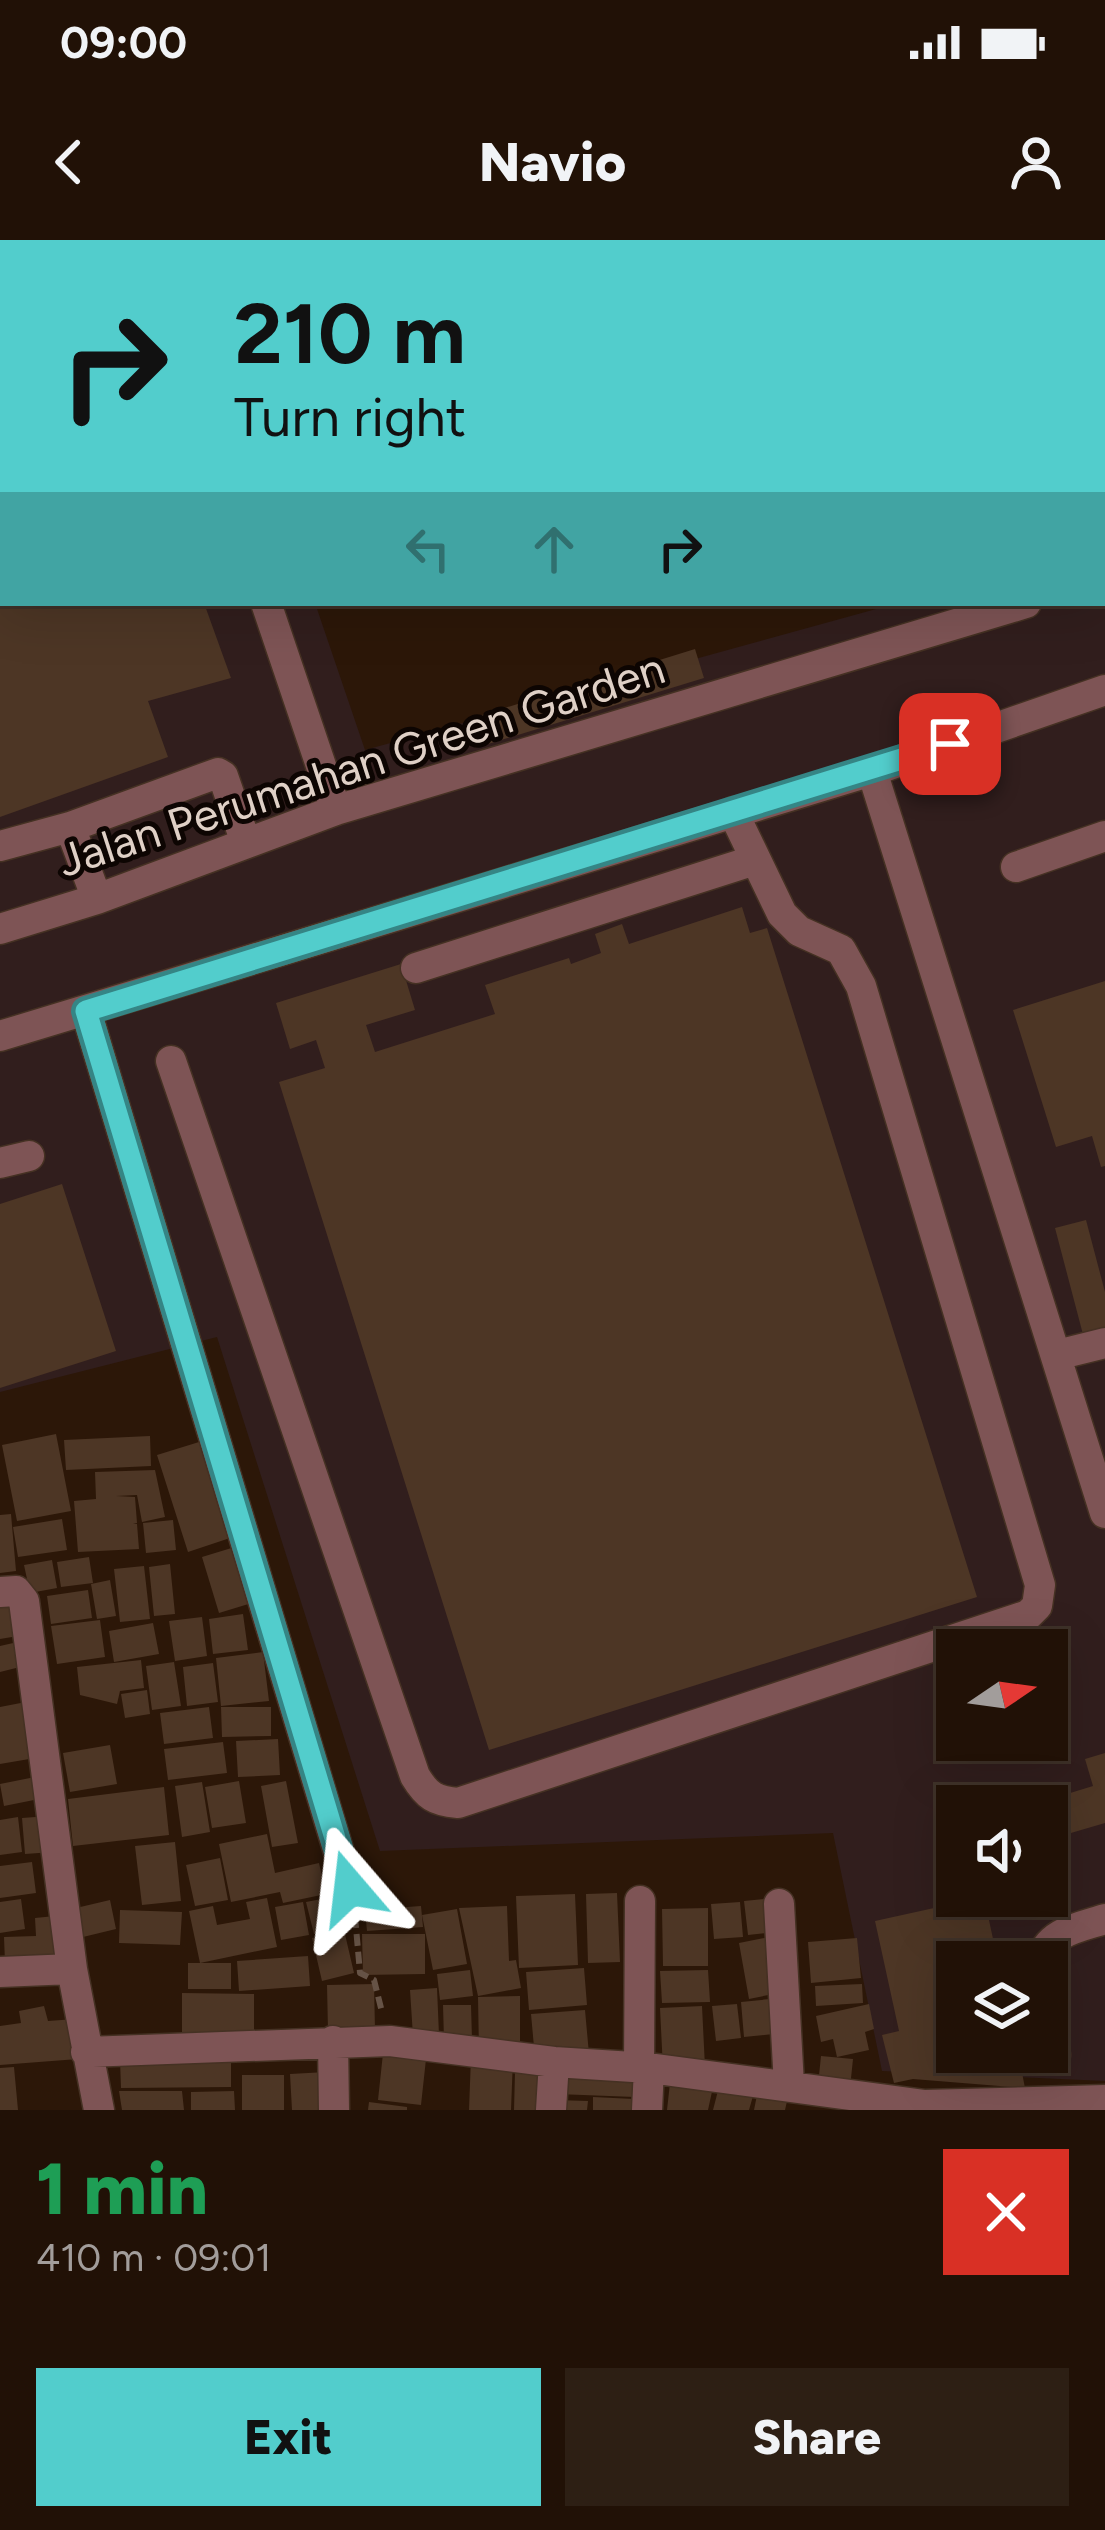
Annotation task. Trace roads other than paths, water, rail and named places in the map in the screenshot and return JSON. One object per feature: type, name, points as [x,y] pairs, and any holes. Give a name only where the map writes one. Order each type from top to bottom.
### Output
[{"type":"street","points":[[267,606],[336,810]]},
{"type":"street","name":"Jalan Perumahan Green Garden","points":[[0,929],[97,899],[336,810],[1016,606]]},
{"type":"street","points":[[0,1036],[872,771],[1105,690]]},
{"type":"street","points":[[872,771],[1105,1513]]},
{"type":"street","points":[[0,846],[70,827],[218,773],[224,776],[246,843]]},
{"type":"street","points":[[170,1061],[415,1776],[437,1802],[458,1803],[1028,1615],[1037,1606],[1040,1585],[861,986],[841,950],[788,923],[733,812]]},
{"type":"street","points":[[70,827],[97,899]]},
{"type":"street","points":[[1016,867],[1105,836]]},
{"type":"street","points":[[416,968],[755,860]]},
{"type":"street","points":[[86,1011],[350,1888]]},
{"type":"street","points":[[1057,1355],[1105,1343]]},
{"type":"street","points":[[0,1592],[16,1591],[24,1601],[72,1969],[99,2110]]},
{"type":"street","points":[[640,1901],[646,2110]]},
{"type":"street","points":[[779,1904],[789,2085]]},
{"type":"street","points":[[1052,1941],[1059,1934],[1105,1919]]},
{"type":"street","points":[[0,1972],[72,1969]]},
{"type":"street","points":[[333,2041],[334,2110]]},
{"type":"street","points":[[86,2052],[390,2041],[789,2085],[925,2108],[1105,2100]]},
{"type":"street","points":[[551,2110],[554,2062]]}]
